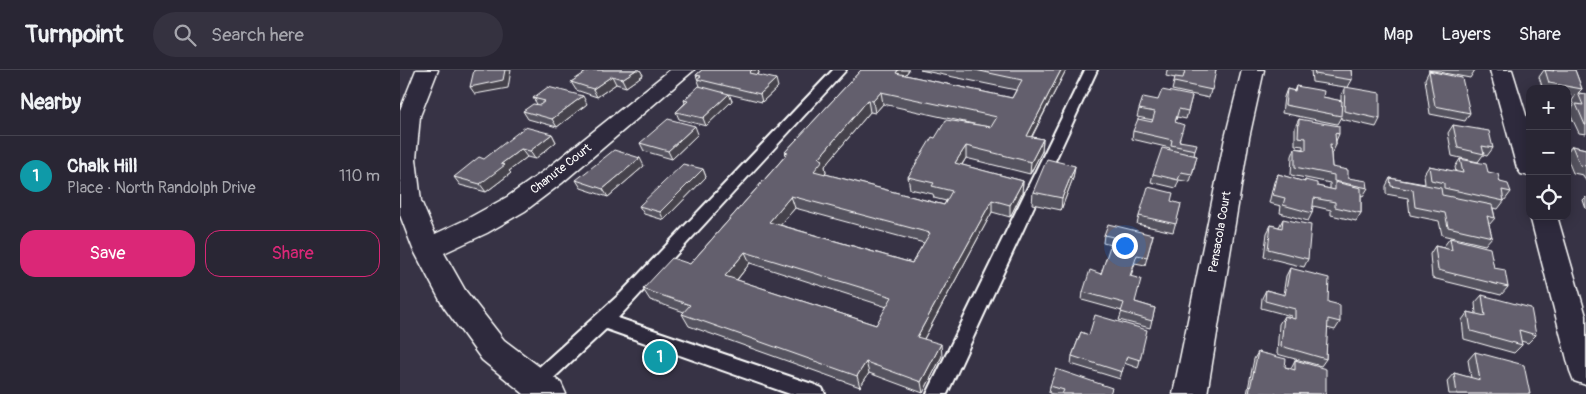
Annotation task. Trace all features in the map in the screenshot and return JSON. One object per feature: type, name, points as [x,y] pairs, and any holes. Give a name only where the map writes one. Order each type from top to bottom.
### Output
[{"type":"street","points":[[427,70],[409,116],[404,159],[408,200],[426,249],[454,298],[493,350],[542,389]]},
{"type":"street","name":"Chanute Court","points":[[426,249],[477,226],[516,204],[554,177],[683,70]]},
{"type":"street","name":"Pensacola Court","points":[[1190,394],[1237,138],[1253,70]]},
{"type":"street","points":[[1501,70],[1526,154]]},
{"type":"street","points":[[1544,220],[1586,371]]},
{"type":"lane","points":[[542,389],[604,320],[627,298],[840,70]]},
{"type":"lane","points":[[937,394],[1091,70]]},
{"type":"lane","points":[[604,320],[815,394]]},
{"type":"building","points":[[474,70],[505,70],[503,80],[470,87]]},
{"type":"building","points":[[589,70],[636,70],[622,79],[612,76],[593,89],[571,82]]},
{"type":"building","points":[[702,70],[752,70],[749,73],[776,79],[760,94],[697,79],[701,76],[696,75]]},
{"type":"building","points":[[861,70],[898,70],[896,73],[1012,98],[1022,80],[975,70],[1061,70],[1027,136],[1043,139],[1031,162],[966,146],[955,163],[1023,181],[1010,205],[992,200],[917,337],[941,344],[921,382],[866,362],[857,376],[682,314],[690,305],[643,289],[672,258],[690,264],[788,153],[785,152]],"holes":[[[881,92],[997,117],[991,127],[946,120],[935,138],[932,137],[908,177],[934,183],[932,186],[952,191],[944,205],[814,171],[823,160],[819,158],[868,100],[873,101]],[[791,196],[930,233],[912,263],[769,222]],[[745,252],[892,297],[876,325],[725,276]]]},
{"type":"building","points":[[1178,70],[1216,70],[1212,90],[1174,82],[1175,77],[1183,78],[1185,71]]},
{"type":"building","points":[[1314,70],[1351,70],[1352,80],[1315,74]]},
{"type":"building","points":[[1545,70],[1575,70],[1582,89],[1571,87],[1571,85],[1549,83]]},
{"type":"building","points":[[1429,71],[1462,78],[1470,113],[1435,106]]},
{"type":"building","points":[[699,86],[729,94],[703,118],[676,112],[688,101],[684,100]]},
{"type":"building","points":[[1296,86],[1324,91],[1323,97],[1342,101],[1341,116],[1285,105],[1287,89],[1295,91]]},
{"type":"building","points":[[548,87],[583,96],[552,119],[523,111],[533,104],[540,105],[545,101],[533,98]]},
{"type":"building","points":[[1345,87],[1380,93],[1380,119],[1344,111]]},
{"type":"building","points":[[1162,90],[1192,96],[1188,111],[1179,109],[1175,122],[1184,125],[1179,141],[1197,144],[1195,150],[1171,145],[1172,140],[1133,131],[1138,119],[1152,122],[1155,112],[1139,109],[1143,97],[1158,100]]},
{"type":"building","points":[[1578,93],[1586,94],[1586,125],[1576,104],[1583,105]]},
{"type":"building","points":[[668,119],[695,126],[668,151],[640,143]]},
{"type":"building","points":[[1299,119],[1339,126],[1339,134],[1335,133],[1336,145],[1330,144],[1332,167],[1348,170],[1348,178],[1367,181],[1368,188],[1334,181],[1334,175],[1295,167],[1295,148],[1306,150],[1306,138],[1298,137]]},
{"type":"building","points":[[1453,125],[1489,131],[1493,148],[1482,146],[1484,154],[1458,148]]},
{"type":"building","points":[[525,127],[552,134],[530,151],[521,149],[501,164],[505,165],[480,184],[454,177],[479,157],[484,159]]},
{"type":"building","points":[[1572,146],[1586,149],[1586,166],[1580,165]]},
{"type":"building","points":[[1162,148],[1197,156],[1192,174],[1181,172],[1178,180],[1153,174]]},
{"type":"building","points":[[614,150],[640,158],[603,189],[576,180]]},
{"type":"building","points":[[1047,159],[1075,166],[1062,198],[1033,192]]},
{"type":"building","points":[[1460,159],[1486,164],[1488,172],[1498,174],[1500,182],[1508,184],[1511,192],[1502,190],[1504,201],[1444,188],[1444,183],[1431,180],[1429,166],[1463,173]]},
{"type":"building","points":[[683,164],[703,169],[660,212],[639,206]]},
{"type":"building","points":[[1278,174],[1305,182],[1305,180],[1317,183],[1317,186],[1335,190],[1335,182],[1361,188],[1361,213],[1335,207],[1335,202],[1314,198],[1312,213],[1283,205],[1285,198],[1273,195]]},
{"type":"building","points":[[1390,178],[1441,188],[1442,195],[1492,205],[1495,218],[1487,216],[1492,237],[1448,227],[1445,213],[1415,207],[1413,190],[1391,186]]},
{"type":"building","points":[[1148,187],[1173,193],[1171,201],[1181,204],[1176,224],[1139,216]]},
{"type":"building","points":[[1283,219],[1311,225],[1308,259],[1268,249],[1271,225],[1282,228]]},
{"type":"building","points":[[1108,224],[1153,235],[1147,257],[1137,255],[1130,276],[1141,279],[1135,302],[1155,308],[1152,321],[1121,312],[1124,303],[1083,292],[1090,270],[1101,274],[1113,237],[1104,235]]},
{"type":"building","points":[[1450,238],[1490,248],[1494,268],[1505,270],[1508,287],[1438,270],[1435,246],[1452,250]]},
{"type":"building","points":[[1290,268],[1329,278],[1328,302],[1340,305],[1340,322],[1328,319],[1326,359],[1281,346],[1284,316],[1295,319],[1295,309],[1265,301],[1266,290],[1285,295]]},
{"type":"building","points":[[1482,295],[1531,308],[1536,335],[1519,330],[1522,345],[1471,331],[1468,312],[1485,316]]},
{"type":"building","points":[[1095,315],[1147,330],[1140,360],[1127,356],[1122,372],[1072,356],[1081,332],[1089,335]]},
{"type":"building","points":[[1258,352],[1286,359],[1285,367],[1295,370],[1295,360],[1326,369],[1326,394],[1249,393]]},
{"type":"building","points":[[1475,352],[1524,365],[1530,394],[1457,394],[1454,373],[1480,380]]},
{"type":"building","points":[[1056,369],[1112,388],[1110,394],[1062,394],[1064,390],[1050,386]]},
{"type":"place","name":"Chalk Hill","points":[[660,357]]}]
